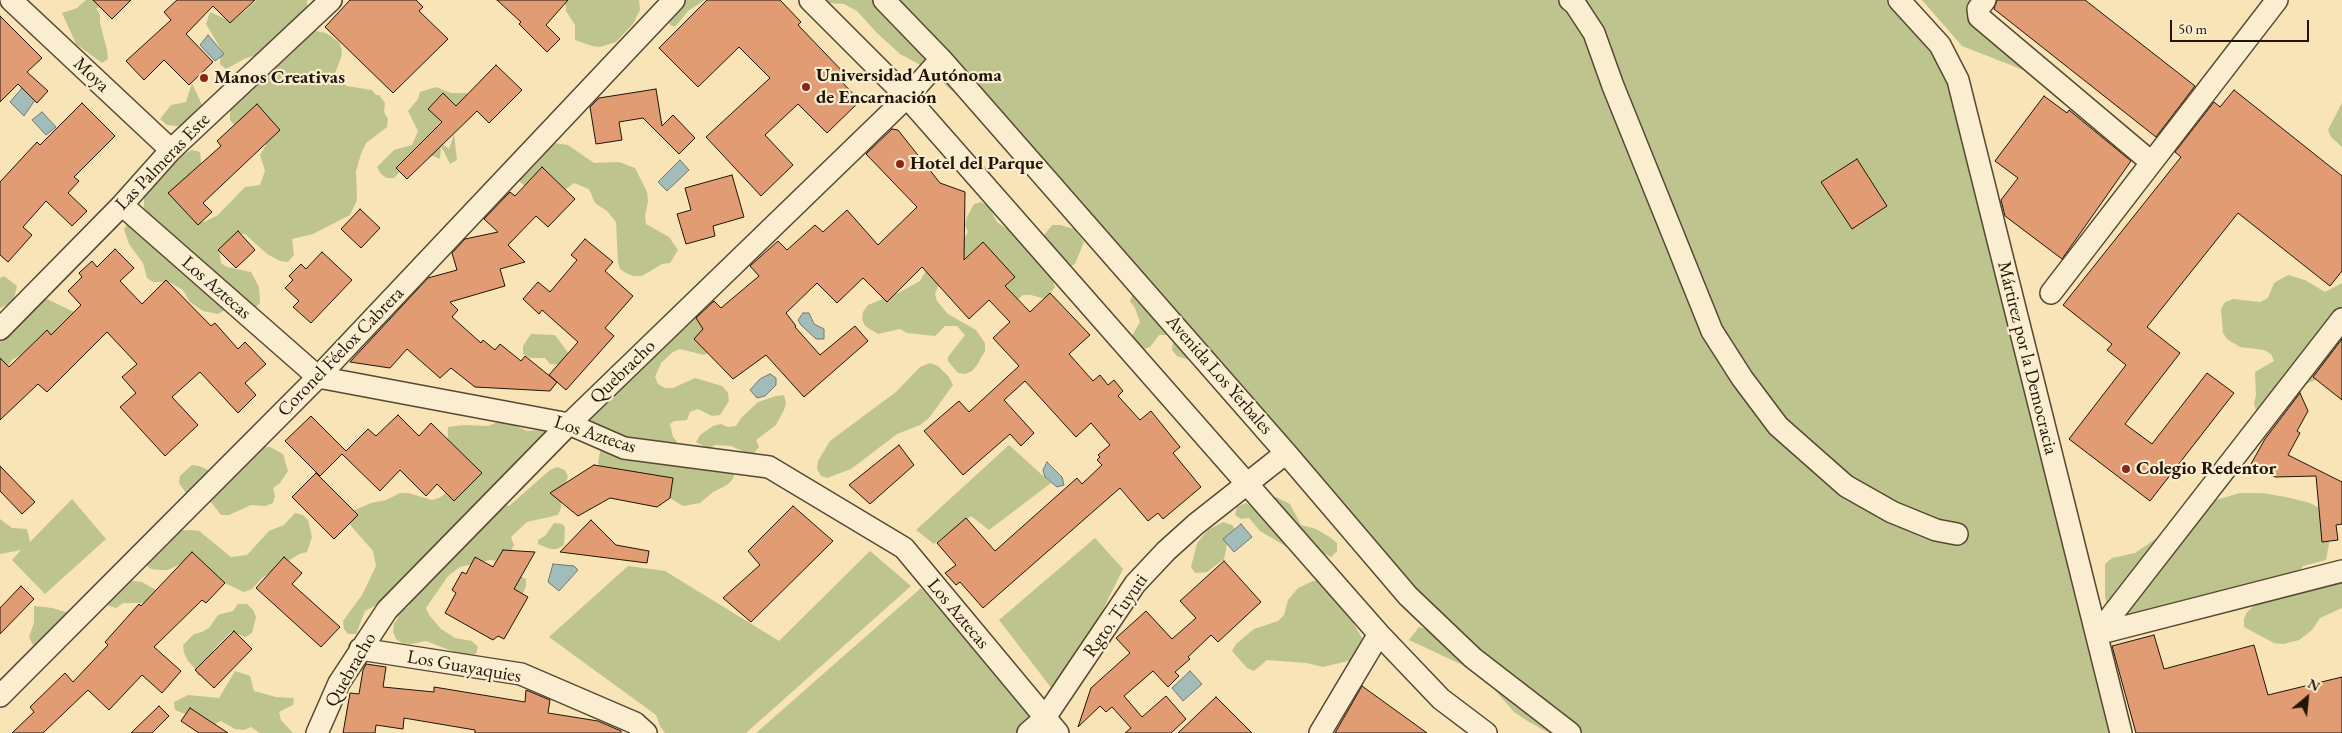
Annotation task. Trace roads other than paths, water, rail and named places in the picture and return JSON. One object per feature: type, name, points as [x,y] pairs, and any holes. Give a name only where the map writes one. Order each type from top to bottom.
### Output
[{"type":"street","name":"Moya","points":[[11,0],[171,150]]},
{"type":"street","name":"Las Palmeras Este","points":[[0,329],[122,205],[171,150],[331,0]]},
{"type":"street","name":"Coronel Féelox Cabrera","points":[[0,696],[318,377],[674,0]]},
{"type":"street","points":[[810,0],[907,97],[1379,634],[1441,699],[1486,733]]},
{"type":"street","name":"Avenida Los Yerbales","points":[[884,0],[941,59],[1286,453],[1408,596],[1473,658],[1570,733]]},
{"type":"street","points":[[1570,0],[1575,4],[1594,33],[1613,86],[1712,330],[1742,378],[1778,426],[1846,486],[1892,512],[1936,530],[1957,534]]},
{"type":"street","name":"Mártirez por la Democracia","points":[[1900,0],[1940,45],[1958,80],[2121,733]]},
{"type":"street","points":[[1985,0],[1978,9],[1979,17],[2151,162]]},
{"type":"street","points":[[2051,292],[2151,162],[2267,4]]},
{"type":"street","name":"Quebracho","points":[[317,733],[339,683],[387,610],[569,424],[907,97],[941,59]]},
{"type":"street","name":"Los Aztecas","points":[[122,205],[318,377],[569,424],[624,448],[769,467],[904,548],[1051,726]]},
{"type":"street","points":[[2097,634],[2342,319]]},
{"type":"street","name":"Rgto. Tuyuti","points":[[1028,733],[1051,726],[1135,584],[1166,551],[1246,483],[1286,453]]},
{"type":"street","points":[[2097,634],[2342,571]]},
{"type":"street","points":[[1320,733],[1379,634]]},
{"type":"street","name":"Los Guayaquies","points":[[360,649],[521,674],[635,723],[646,733]]},
{"type":"water","points":[[208,35],[224,54],[215,61],[200,45]]},
{"type":"water","points":[[22,88],[35,100],[24,116],[10,102]]},
{"type":"water","points":[[42,112],[56,127],[46,135],[32,120]]},
{"type":"water","points":[[680,160],[689,170],[667,191],[658,182]]},
{"type":"water","points":[[803,313],[809,313],[814,324],[824,329],[824,339],[816,339],[801,325],[798,320]]},
{"type":"water","points":[[770,374],[776,378],[776,385],[765,396],[757,398],[750,390],[760,379]]},
{"type":"water","points":[[1047,462],[1062,477],[1064,485],[1057,487],[1045,477],[1043,470]]},
{"type":"water","points":[[1241,524],[1252,537],[1234,552],[1223,539]]},
{"type":"water","points":[[553,564],[574,566],[578,570],[559,591],[548,582]]},
{"type":"water","points":[[1190,671],[1202,684],[1183,701],[1172,688]]},
{"type":"place","name":"Manos Creativas","points":[[204,78]]},
{"type":"place","name":"Universidad Autónoma de Encarnación","points":[[806,87]]},
{"type":"place","name":"Hotel del Parque","points":[[900,164]]},
{"type":"place","name":"Colegio Redentor","points":[[2126,469]]}]
